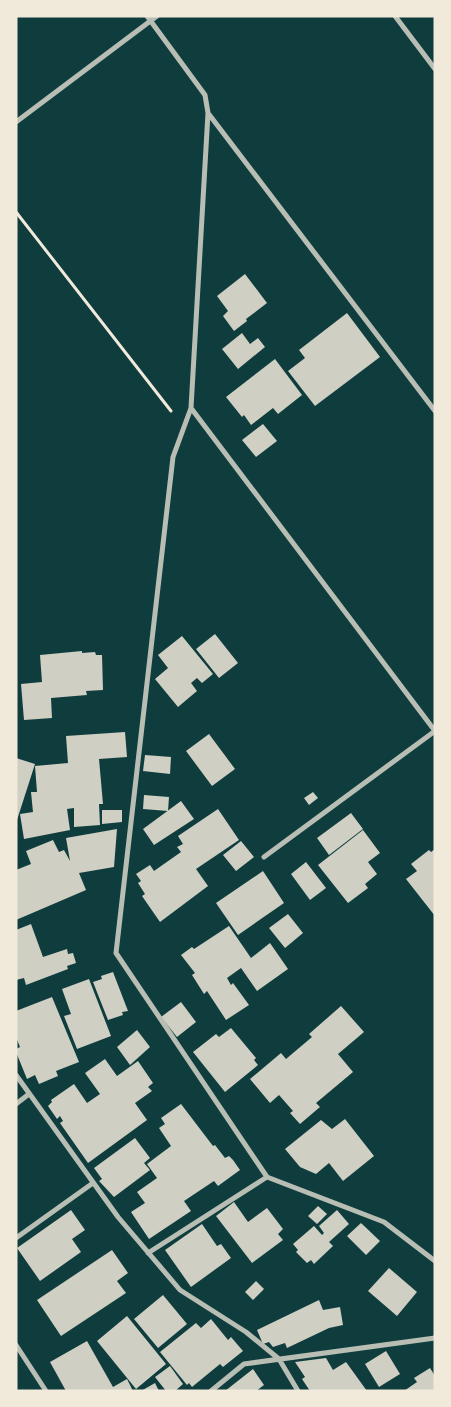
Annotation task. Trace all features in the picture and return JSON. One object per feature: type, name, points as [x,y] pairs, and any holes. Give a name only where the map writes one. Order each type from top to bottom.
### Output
[{"type":"street","points":[[147,16],[205,95],[208,112],[191,408],[173,457],[116,953],[267,1177],[384,1222],[435,1261]]},
{"type":"street","points":[[16,122],[157,16]]},
{"type":"street","points":[[395,16],[435,69]]},
{"type":"street","points":[[208,112],[435,411]]},
{"type":"street","points":[[191,408],[435,731],[264,856]]},
{"type":"street","points":[[16,1075],[93,1183],[180,1290],[246,1332],[279,1359],[298,1391]]},
{"type":"street","points":[[16,1104],[29,1094]]},
{"type":"street","points":[[148,1253],[267,1177]]},
{"type":"street","points":[[16,1238],[93,1183]]},
{"type":"street","points":[[211,1391],[244,1364],[435,1338]]},
{"type":"street","points":[[16,1345],[46,1391]]},
{"type":"path","points":[[16,212],[184,427]]},
{"type":"building","points":[[245,274],[267,303],[234,331],[223,316],[228,311],[217,296]]},
{"type":"building","points":[[347,313],[380,357],[315,406],[288,371],[305,358],[299,350]]},
{"type":"building","points":[[242,333],[250,344],[258,338],[265,347],[238,369],[222,349]]},
{"type":"building","points":[[275,359],[302,395],[278,414],[273,408],[251,425],[226,397]]},
{"type":"building","points":[[263,424],[277,441],[256,457],[242,440]]},
{"type":"building","points":[[215,634],[238,663],[219,678],[196,649]]},
{"type":"building","points":[[182,636],[213,674],[202,683],[197,678],[191,683],[197,691],[178,707],[155,679],[168,668],[158,655]]},
{"type":"building","points":[[82,651],[82,653],[95,652],[96,655],[102,655],[103,690],[86,691],[87,695],[51,698],[52,718],[24,720],[21,684],[42,682],[40,655]]},
{"type":"building","points":[[125,732],[127,757],[99,759],[103,804],[99,804],[100,825],[74,827],[74,808],[67,809],[70,830],[24,839],[20,814],[33,812],[31,792],[37,792],[35,766],[68,763],[66,736]]},
{"type":"building","points":[[209,734],[235,769],[212,786],[186,751]]},
{"type":"building","points":[[145,755],[171,757],[170,774],[143,771]]},
{"type":"building","points":[[16,758],[35,764],[17,820],[16,820]]},
{"type":"building","points":[[313,792],[318,798],[309,805],[304,798]]},
{"type":"building","points":[[144,795],[169,797],[168,811],[143,809]]},
{"type":"building","points":[[181,801],[194,819],[154,845],[143,829]]},
{"type":"building","points":[[218,809],[239,840],[196,869],[208,886],[160,922],[142,896],[145,894],[138,883],[141,881],[136,874],[150,865],[154,871],[181,852],[177,847],[183,844],[178,836]]},
{"type":"building","points":[[102,810],[122,810],[122,822],[102,824]]},
{"type":"building","points":[[351,813],[363,829],[329,855],[317,838]]},
{"type":"building","points":[[117,829],[114,867],[79,873],[86,890],[16,920],[16,870],[31,864],[26,851],[53,840],[59,852],[64,850],[70,861],[66,838]]},
{"type":"building","points":[[363,830],[380,853],[368,862],[377,874],[365,884],[368,888],[348,903],[318,865]]},
{"type":"building","points":[[241,841],[254,857],[236,871],[223,855]]},
{"type":"building","points":[[435,849],[435,916],[406,879],[417,871],[411,864],[429,850],[431,852]]},
{"type":"building","points":[[306,862],[326,888],[310,900],[291,874]]},
{"type":"building","points":[[263,871],[284,903],[238,935],[216,903]]},
{"type":"building","points":[[288,914],[303,933],[285,948],[269,928]]},
{"type":"building","points":[[31,924],[43,957],[67,949],[68,954],[73,953],[76,963],[67,966],[68,969],[26,985],[24,978],[16,980],[16,930]]},
{"type":"building","points":[[229,926],[251,958],[270,943],[288,969],[257,991],[241,968],[227,978],[249,1005],[226,1020],[207,991],[204,994],[192,975],[195,973],[181,955],[192,947],[194,949]]},
{"type":"building","points":[[113,972],[128,1011],[122,1012],[123,1015],[108,1020],[93,982],[102,979],[101,976]]},
{"type":"building","points":[[89,979],[111,1036],[77,1049],[64,1016],[71,1014],[62,989]]},
{"type":"building","points":[[52,997],[79,1062],[56,1071],[58,1076],[39,1084],[35,1075],[27,1079],[16,1052],[16,1049],[20,1047],[16,1037],[16,1011]]},
{"type":"building","points":[[181,1002],[196,1022],[177,1037],[161,1017]]},
{"type":"building","points":[[341,1006],[364,1032],[338,1054],[353,1072],[316,1103],[320,1107],[300,1124],[290,1113],[293,1111],[279,1095],[270,1103],[250,1079],[281,1053],[286,1059],[312,1037],[309,1034]]},
{"type":"building","points":[[231,1028],[256,1058],[254,1060],[258,1065],[225,1092],[193,1052],[216,1034],[219,1037]]},
{"type":"building","points":[[137,1030],[150,1047],[130,1065],[117,1047]]},
{"type":"building","points":[[105,1059],[117,1076],[138,1061],[153,1083],[148,1087],[152,1091],[135,1103],[147,1120],[88,1163],[60,1123],[63,1121],[60,1116],[57,1119],[48,1106],[52,1102],[51,1100],[74,1084],[87,1103],[100,1094],[85,1073]]},
{"type":"building","points":[[181,1104],[213,1146],[215,1145],[225,1158],[229,1156],[240,1170],[218,1186],[214,1181],[184,1201],[191,1211],[149,1239],[131,1212],[145,1203],[137,1192],[157,1178],[147,1164],[171,1146],[159,1128],[165,1124],[161,1118]]},
{"type":"building","points":[[345,1119],[374,1156],[343,1181],[329,1163],[316,1174],[300,1167],[285,1149],[321,1120],[332,1129]]},
{"type":"building","points":[[135,1138],[150,1158],[144,1163],[150,1170],[114,1197],[99,1181],[102,1179],[94,1168]]},
{"type":"building","points":[[234,1202],[248,1222],[267,1208],[283,1229],[278,1234],[283,1240],[252,1263],[216,1216]]},
{"type":"building","points":[[318,1206],[327,1214],[317,1224],[308,1216]]},
{"type":"building","points":[[71,1210],[85,1230],[72,1239],[81,1252],[40,1281],[17,1248]]},
{"type":"building","points":[[337,1210],[349,1224],[329,1242],[333,1246],[314,1264],[311,1260],[307,1263],[296,1252],[298,1250],[293,1244],[314,1226],[322,1235],[324,1233],[319,1226]]},
{"type":"building","points":[[361,1223],[380,1241],[366,1255],[347,1236]]},
{"type":"building","points":[[202,1224],[217,1246],[221,1244],[231,1258],[191,1287],[165,1250]]},
{"type":"building","points":[[112,1250],[128,1273],[117,1281],[126,1293],[61,1336],[37,1300]]},
{"type":"building","points":[[389,1268],[417,1292],[397,1316],[368,1291]]},
{"type":"building","points":[[256,1281],[264,1289],[253,1300],[245,1292]]},
{"type":"building","points":[[163,1295],[187,1324],[158,1348],[134,1319]]},
{"type":"building","points":[[319,1300],[323,1310],[340,1307],[343,1325],[329,1328],[287,1348],[285,1343],[273,1347],[269,1342],[263,1344],[257,1330]]},
{"type":"building","points":[[127,1316],[166,1364],[136,1389],[97,1341]]},
{"type":"building","points":[[211,1319],[228,1340],[231,1337],[243,1351],[223,1367],[220,1364],[192,1387],[189,1383],[187,1385],[160,1352],[196,1323],[201,1328]]},
{"type":"building","points":[[87,1341],[113,1387],[127,1379],[133,1391],[66,1391],[50,1362]]},
{"type":"building","points":[[386,1351],[400,1374],[379,1387],[365,1364]]},
{"type":"building","points":[[326,1358],[333,1370],[346,1362],[367,1391],[310,1391],[302,1379],[305,1377],[295,1362]]},
{"type":"building","points":[[170,1366],[183,1384],[175,1391],[166,1391],[155,1377]]},
{"type":"building","points":[[430,1368],[435,1376],[435,1391],[404,1391],[417,1382],[414,1378]]},
{"type":"building","points":[[253,1369],[264,1385],[256,1391],[225,1391]]},
{"type":"building","points":[[155,1383],[159,1391],[141,1391]]}]
